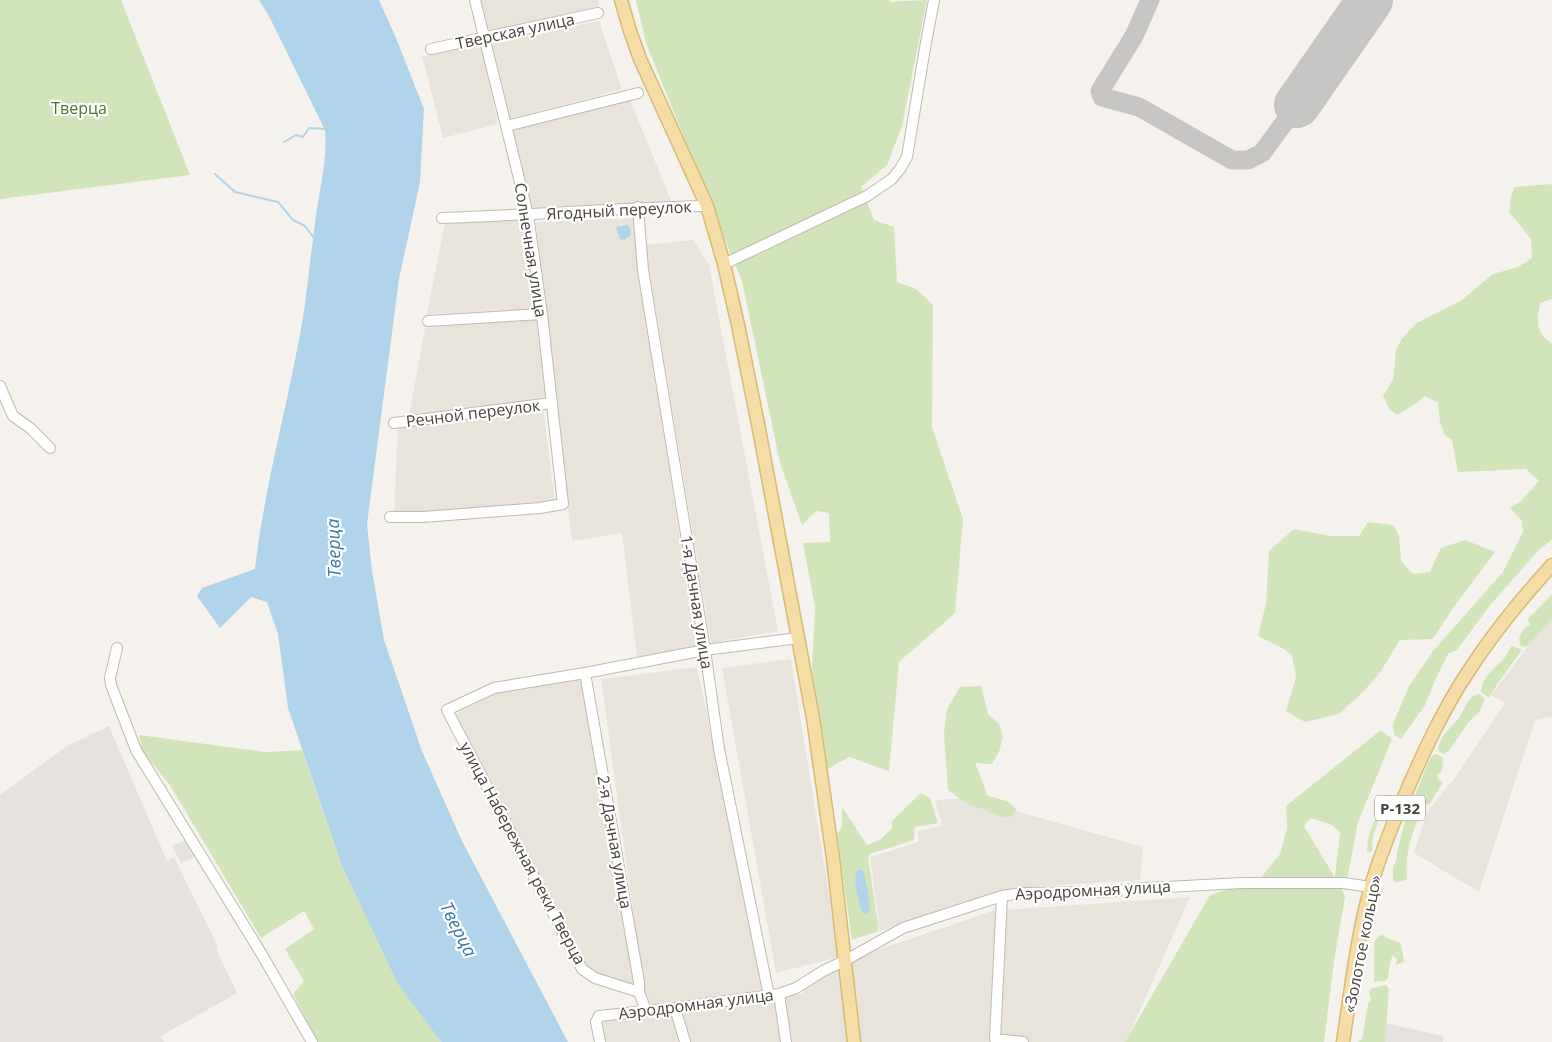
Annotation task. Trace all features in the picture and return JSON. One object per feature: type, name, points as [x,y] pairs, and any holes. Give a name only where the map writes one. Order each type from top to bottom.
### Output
[{"type":"main road","points":[[621,0],[640,59],[707,206],[724,264],[758,424],[813,718],[846,960],[854,1042]]},
{"type":"main road","name":"«Золотое кольцо»","points":[[1343,1042],[1359,941],[1371,887],[1386,842],[1413,776],[1443,714],[1470,669],[1512,612],[1552,565]]},
{"type":"street","name":"Солнечная улица","points":[[390,517],[423,517],[540,508],[563,504],[542,314],[528,215],[475,0]]},
{"type":"street","points":[[724,264],[867,196],[886,184],[900,169],[908,151],[924,48],[934,0]]},
{"type":"street","name":"Тверская улица","points":[[432,49],[598,13]]},
{"type":"street","points":[[507,126],[638,93]]},
{"type":"street","name":"Ягодный переулок","points":[[442,218],[528,215],[638,207],[707,206]]},
{"type":"street","name":"1-я Дачная улица","points":[[638,207],[643,270],[705,650],[719,748],[786,1042]]},
{"type":"street","points":[[428,321],[542,314]]},
{"type":"street","points":[[0,386],[13,416],[30,428],[50,448]]},
{"type":"street","name":"Речной переулок","points":[[394,423],[552,403]]},
{"type":"street","points":[[585,673],[705,650],[798,638]]},
{"type":"street","points":[[117,648],[110,678],[111,685],[136,750],[261,953],[312,1042]]},
{"type":"street","name":"улица Набережная реки Тверца","points":[[585,673],[494,688],[447,710],[582,969],[595,978],[639,992]]},
{"type":"street","name":"2-я Дачная улица","points":[[585,673],[639,992],[646,1011]]},
{"type":"street","name":"Аэродромная улица","points":[[600,1042],[596,1022],[599,1016],[774,995],[796,988],[823,970],[846,960],[903,928],[1002,896],[1021,893],[1105,892],[1242,882],[1343,883],[1371,887]]},
{"type":"street","points":[[1002,896],[995,1039],[1023,1042]]},
{"type":"street","points":[[675,1008],[685,1042]]},
{"type":"shaded area","points":[[480,0],[598,0],[599,7],[488,31]]},
{"type":"shaded area","points":[[599,21],[622,89],[510,119],[490,42]]},
{"type":"shaded area","points":[[481,43],[498,124],[443,138],[422,56]]},
{"type":"shaded area","points":[[630,100],[673,205],[532,210],[512,130]]},
{"type":"shaded area","points":[[636,218],[638,262],[697,650],[637,657],[622,533],[572,541],[543,304],[536,222]]},
{"type":"shaded area","points":[[525,220],[536,309],[427,314],[445,223]]},
{"type":"shaded area","points":[[693,240],[709,265],[778,631],[711,643],[645,245]]},
{"type":"shaded area","points":[[536,319],[547,400],[409,416],[425,328]]},
{"type":"shaded area","points":[[543,407],[555,503],[394,514],[398,424]]},
{"type":"shaded area","points":[[1552,615],[1552,717],[1535,720],[1479,892],[1414,853],[1427,812],[1454,779],[1505,703],[1491,695]]},
{"type":"shaded area","points":[[791,659],[839,957],[776,973],[722,668]]},
{"type":"shaded area","points":[[697,667],[765,993],[656,1009],[645,999],[601,679]]},
{"type":"shaded area","points":[[583,676],[637,984],[631,988],[589,970],[453,715],[502,691]]},
{"type":"shaded area","points":[[109,726],[167,861],[174,857],[218,947],[216,949],[237,993],[161,1036],[164,1042],[0,1042],[0,795],[67,746]]},
{"type":"shaded area","points":[[970,798],[1143,847],[1140,880],[1011,888],[880,931],[870,857],[919,842],[918,831],[942,826],[935,800]]},
{"type":"shaded area","points":[[191,837],[201,854],[181,863],[172,846]]},
{"type":"shaded area","points":[[1190,897],[1126,1042],[1000,1042],[1006,910]]},
{"type":"shaded area","points":[[995,910],[993,1042],[861,1042],[851,959]]},
{"type":"shaded area","points":[[832,971],[841,972],[850,1042],[789,1042],[781,996],[802,994],[807,985]]},
{"type":"shaded area","points":[[775,998],[783,1042],[689,1042],[680,1010]]},
{"type":"shaded area","points":[[673,1012],[682,1042],[603,1042],[598,1024],[601,1018]]},
{"type":"shaded area","points":[[1385,1023],[1444,1036],[1443,1042],[1384,1042]]},
{"type":"green space","name":"Тверца","points":[[0,0],[121,0],[190,175],[0,199]]},
{"type":"green space","points":[[636,0],[889,0],[890,2],[927,0],[902,126],[887,165],[861,187],[874,220],[894,227],[897,282],[916,289],[933,305],[932,427],[963,519],[955,613],[899,662],[889,771],[849,757],[826,770],[812,668],[815,607],[803,543],[830,542],[829,513],[816,511],[802,525],[780,463],[742,281],[646,43]]},
{"type":"green space","points":[[1552,184],[1552,299],[1540,303],[1538,326],[1546,339],[1552,344],[1552,539],[1537,552],[1491,604],[1457,650],[1448,654],[1425,705],[1401,739],[1394,735],[1393,724],[1409,686],[1433,651],[1503,572],[1523,532],[1522,521],[1510,508],[1520,502],[1539,481],[1526,469],[1458,472],[1452,440],[1445,435],[1440,422],[1438,403],[1425,396],[1397,415],[1389,409],[1383,396],[1393,380],[1396,350],[1401,340],[1415,324],[1462,300],[1493,274],[1518,267],[1532,258],[1531,239],[1509,212],[1511,196],[1515,187]]},
{"type":"green space","points":[[1368,522],[1393,525],[1399,535],[1401,561],[1413,574],[1430,572],[1441,548],[1465,540],[1495,552],[1453,608],[1433,639],[1400,640],[1379,674],[1339,714],[1305,722],[1286,711],[1296,677],[1292,655],[1258,636],[1266,604],[1269,551],[1294,529],[1330,536],[1359,536]]},
{"type":"green space","points":[[1552,594],[1552,618],[1528,646],[1522,647],[1519,642],[1520,637],[1525,627],[1530,625],[1528,619]]},
{"type":"green space","points":[[1512,646],[1521,649],[1521,651],[1489,698],[1481,692],[1484,681],[1506,656]]},
{"type":"green space","points":[[981,686],[988,714],[999,724],[1003,736],[999,752],[992,764],[975,763],[988,796],[1007,801],[1016,809],[1011,817],[1003,817],[964,802],[948,790],[944,733],[947,709],[960,687]]},
{"type":"green space","points":[[1480,694],[1485,699],[1480,711],[1468,723],[1449,751],[1444,754],[1439,752],[1442,738],[1458,719],[1469,700]]},
{"type":"green space","points":[[1381,730],[1392,739],[1358,822],[1347,880],[1340,882],[1335,877],[1340,832],[1332,825],[1311,818],[1304,826],[1334,876],[1331,888],[1342,889],[1345,897],[1334,961],[1324,1042],[1125,1042],[1210,895],[1259,880],[1280,854],[1287,828],[1286,806]]},
{"type":"green space","points":[[139,735],[265,752],[302,750],[342,866],[398,983],[441,1042],[317,1042],[293,994],[304,981],[285,949],[314,929],[304,911],[261,938],[170,785],[143,752]]},
{"type":"green space","points":[[1437,754],[1443,758],[1442,771],[1437,775],[1438,779],[1443,782],[1429,805],[1425,803],[1414,830],[1408,849],[1407,879],[1397,882],[1393,880],[1393,868],[1406,817],[1429,761],[1433,755]]},
{"type":"green space","points":[[921,793],[930,798],[938,823],[915,827],[914,840],[870,854],[868,857],[879,931],[852,940],[837,834],[842,827],[842,807],[867,845],[880,840],[892,828],[892,821]]},
{"type":"green space","points":[[1378,810],[1381,815],[1373,837],[1373,850],[1370,852],[1367,851],[1368,838]]},
{"type":"green space","points":[[1383,935],[1401,944],[1404,962],[1396,965],[1397,959],[1393,955],[1388,978],[1384,981],[1374,982],[1374,942],[1379,936]]},
{"type":"green space","points":[[1386,985],[1389,989],[1385,1042],[1358,1042],[1362,1039],[1368,1004],[1371,1000],[1369,991],[1372,988]]},
{"type":"water","points":[[259,0],[379,0],[424,109],[420,182],[399,279],[367,524],[372,571],[384,640],[422,751],[462,841],[568,1042],[441,1042],[398,984],[342,866],[288,708],[278,634],[267,602],[251,597],[220,628],[197,596],[202,588],[255,569],[271,472],[304,311],[316,212],[324,166],[325,130],[270,18]]},
{"type":"water","points":[[628,225],[631,231],[630,236],[624,240],[620,239],[616,227]]},
{"type":"water","points":[[857,870],[863,870],[868,892],[870,910],[866,914],[862,912],[856,891],[855,880]]},
{"type":"waterway","points":[[284,142],[296,135],[303,137],[309,128],[327,129]]},
{"type":"waterway","points":[[215,174],[235,192],[278,202],[293,220],[305,226],[314,238]]},
{"type":"taxiway","points":[[1150,0],[1134,36],[1100,91],[1102,97],[1139,107],[1232,160],[1248,160],[1262,153],[1297,105]]},
{"type":"runway","points":[[1297,105],[1370,0]]}]
